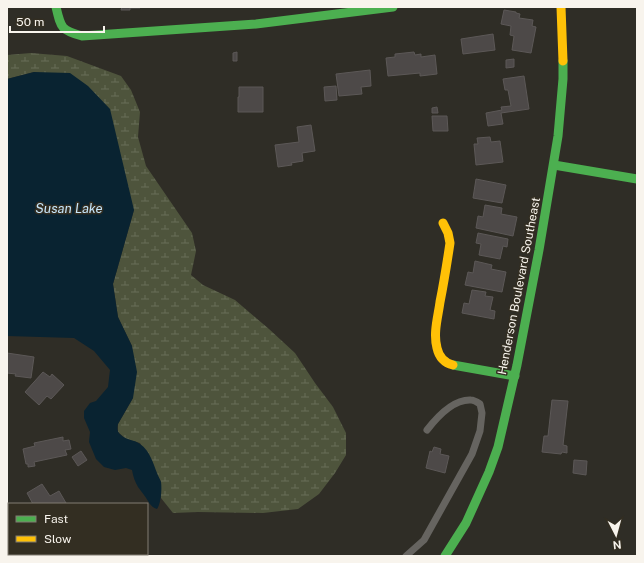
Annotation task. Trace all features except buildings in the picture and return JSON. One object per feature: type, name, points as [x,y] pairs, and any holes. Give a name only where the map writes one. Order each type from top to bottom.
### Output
[{"type":"street","points":[[56,7],[60,26],[67,31],[82,36],[256,24],[393,7]]},
{"type":"street","name":"Henderson Boulevard Southeast","points":[[445,556],[466,523],[489,472],[498,446],[515,376],[558,136],[563,79],[561,7]]},
{"type":"street","points":[[554,165],[637,179]]},
{"type":"street","points":[[443,223],[448,233],[450,243],[436,328],[436,341],[441,359],[448,364],[515,376]]},
{"type":"lane","points":[[406,556],[424,540],[472,454],[480,431],[482,413],[480,404],[473,400],[463,401],[448,408],[427,430]]},
{"type":"green space","points":[[31,53],[67,56],[121,76],[131,90],[140,112],[138,137],[146,166],[192,233],[196,251],[191,275],[203,285],[235,300],[295,353],[333,407],[346,433],[346,455],[335,473],[319,494],[298,509],[263,513],[173,513],[161,498],[161,482],[140,443],[126,439],[118,432],[118,424],[133,398],[132,346],[118,317],[113,284],[134,210],[34,72],[7,79],[7,55]]},
{"type":"water","name":"Susan Lake","points":[[34,72],[70,73],[88,86],[110,109],[134,210],[113,284],[118,317],[132,346],[137,372],[133,398],[117,428],[123,437],[138,443],[151,457],[161,482],[161,496],[157,509],[151,505],[138,487],[132,470],[126,468],[115,470],[104,467],[96,459],[89,442],[90,432],[84,418],[84,411],[90,403],[96,401],[108,387],[110,370],[94,351],[74,338],[7,336],[7,79]]},
{"type":"traffic: fast","points":[[56,7],[59,20],[63,27],[70,32],[82,36],[256,24],[393,7]]},
{"type":"traffic: fast","points":[[445,556],[466,523],[489,472],[498,447],[517,365],[539,250],[558,136],[563,61]]},
{"type":"traffic: fast","points":[[554,165],[637,179]]},
{"type":"traffic: fast","points":[[453,365],[515,376]]},
{"type":"traffic: slow","points":[[561,7],[563,61]]},
{"type":"traffic: slow","points":[[443,223],[448,233],[450,243],[436,325],[436,342],[441,357],[453,365]]}]
